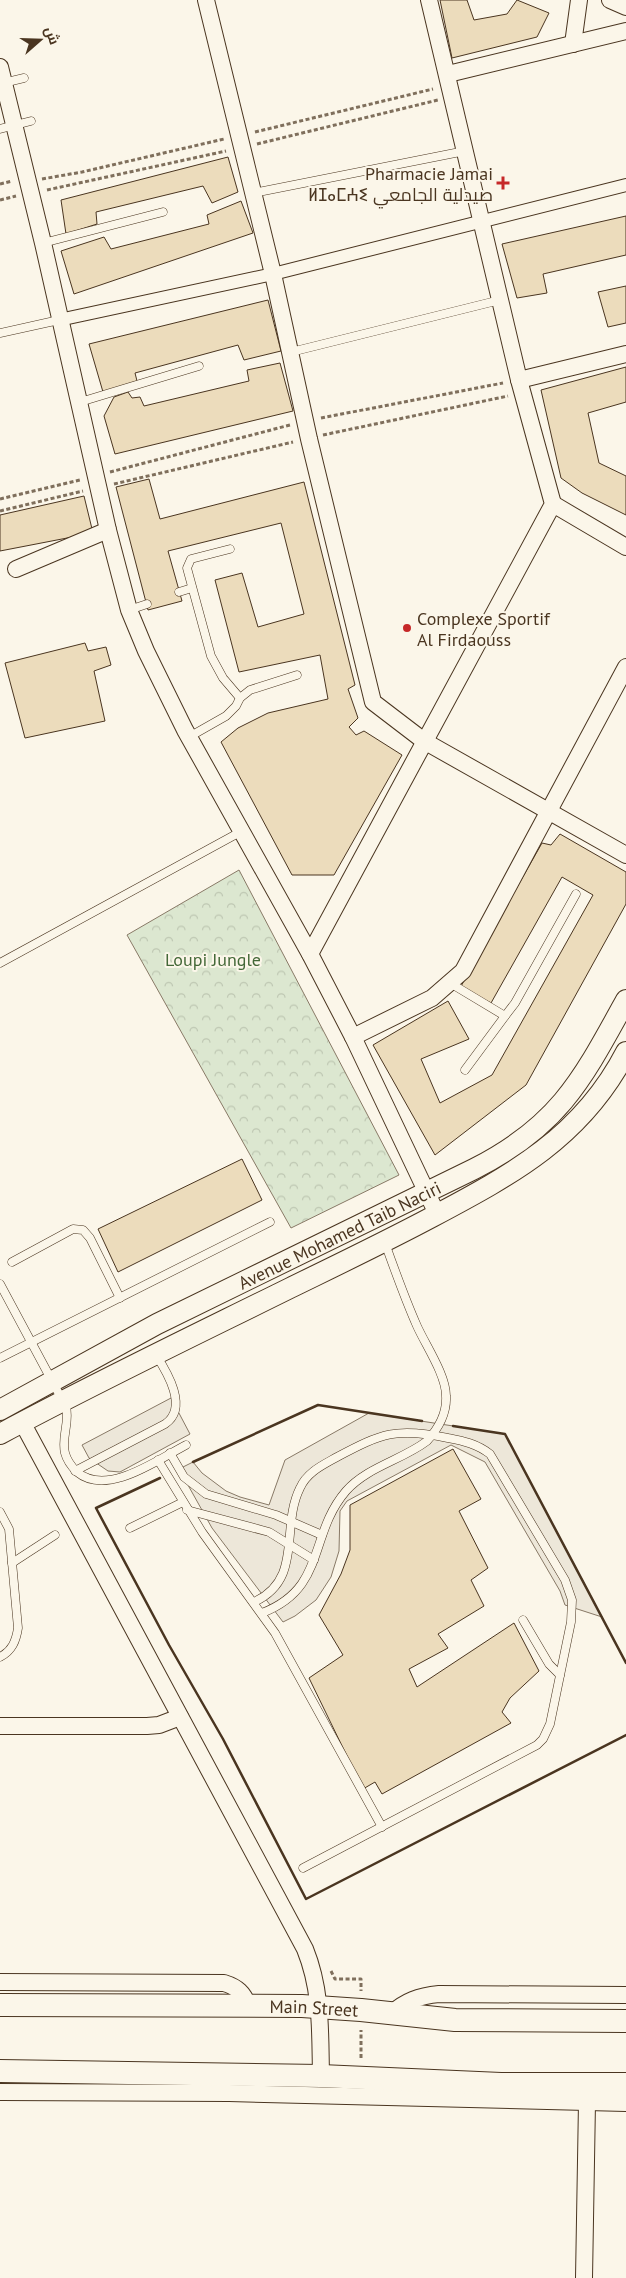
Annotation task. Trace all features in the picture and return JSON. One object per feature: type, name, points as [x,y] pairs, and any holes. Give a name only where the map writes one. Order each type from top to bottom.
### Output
[{"type":"main road","name":"Main Street","points":[[0,2005],[320,2007],[479,2020],[626,2021]]},
{"type":"main road","points":[[0,2071],[321,2076],[501,2084],[626,2084]]},
{"type":"street","points":[[206,0],[274,274],[309,438],[371,697],[378,706],[424,741],[626,855]]},
{"type":"street","points":[[310,954],[553,504],[521,386],[429,0]]},
{"type":"street","points":[[573,44],[579,0]]},
{"type":"street","points":[[610,0],[626,7]]},
{"type":"street","points":[[448,74],[626,31]]},
{"type":"street","points":[[1,75],[6,128],[43,243],[108,530],[129,610],[165,691],[189,737],[310,954],[353,1037],[438,1214]]},
{"type":"street","points":[[59,320],[274,274],[626,185]]},
{"type":"street","points":[[521,386],[626,354]]},
{"type":"street","points":[[553,504],[626,547]]},
{"type":"street","points":[[16,569],[108,530]]},
{"type":"street","points":[[353,1037],[432,998],[462,971],[547,810],[626,667]]},
{"type":"street","name":"Avenue Mohamed Taib Naciri","points":[[0,1410],[157,1324],[496,1158],[518,1144],[557,1110],[587,1070],[626,1000]]},
{"type":"street","name":"Avenue Mohamed Taib Naciri","points":[[0,1434],[156,1354],[385,1242],[507,1177],[549,1147],[587,1108],[624,1058]]},
{"type":"street","points":[[22,1422],[305,1950],[312,1966],[320,2007],[321,2076]]},
{"type":"street","points":[[0,1726],[147,1726],[164,1723],[180,1717]]},
{"type":"street","points":[[0,1982],[224,1983],[237,1988],[242,1993],[248,2006]]},
{"type":"street","points":[[391,2014],[413,1999],[439,1994],[626,1995]]},
{"type":"street","points":[[0,2092],[229,2093],[626,2103]]},
{"type":"street","points":[[584,2278],[587,2102]]},
{"type":"lane","points":[[1,75],[24,78]]},
{"type":"lane","points":[[6,128],[31,121]]},
{"type":"lane","points":[[253,193],[465,151]]},
{"type":"lane","points":[[43,243],[163,212]]},
{"type":"lane","points":[[291,352],[500,300]]},
{"type":"lane","points":[[0,333],[59,320]]},
{"type":"lane","points":[[80,402],[199,366]]},
{"type":"lane","points":[[230,549],[195,558],[189,562],[187,568],[211,656],[223,678],[240,698]]},
{"type":"lane","points":[[179,592],[192,588]]},
{"type":"lane","points":[[129,610],[147,604]]},
{"type":"lane","points":[[189,737],[226,716],[240,698],[250,690],[297,675]]},
{"type":"lane","points":[[0,963],[242,831]]},
{"type":"lane","points":[[465,1070],[515,1003],[576,894]]},
{"type":"lane","points":[[450,983],[505,1016]]},
{"type":"lane","points":[[0,1358],[270,1222]]},
{"type":"lane","points":[[12,1262],[74,1229],[83,1230],[90,1238],[120,1298]]},
{"type":"lane","points":[[262,1613],[285,1602],[295,1593],[310,1572],[331,1513],[348,1489],[371,1471],[419,1448],[433,1434],[444,1415],[446,1406],[445,1387],[405,1298],[385,1242]]},
{"type":"lane","points":[[0,1284],[66,1408],[68,1421],[64,1447],[68,1460],[75,1470],[91,1480],[109,1482],[124,1477],[186,1445]]},
{"type":"lane","points":[[75,1470],[165,1424],[174,1416],[176,1404],[173,1390],[156,1354]]},
{"type":"lane","points":[[254,1602],[269,1593],[280,1580],[288,1559],[292,1521],[299,1489],[312,1472],[364,1443],[386,1434],[410,1431],[473,1443],[490,1454],[565,1580],[569,1590],[572,1611],[550,1724],[543,1739],[537,1745],[303,1868]]},
{"type":"lane","points":[[170,1453],[184,1477],[198,1490],[292,1521],[322,1535]]},
{"type":"lane","points":[[158,1460],[187,1510],[217,1554],[262,1613],[287,1653],[382,1827]]},
{"type":"lane","points":[[130,1528],[183,1502]]},
{"type":"lane","points":[[187,1510],[257,1528],[289,1544],[314,1560]]},
{"type":"lane","points":[[0,1512],[8,1529],[17,1636],[10,1650],[0,1657]]},
{"type":"lane","points":[[0,1533],[8,1529]]},
{"type":"lane","points":[[12,1563],[54,1535]]},
{"type":"lane","points":[[523,1620],[546,1660],[560,1675]]},
{"type":"path","points":[[0,499],[98,482],[309,438],[521,386]]},
{"type":"path","points":[[0,511],[98,482]]},
{"type":"green space","name":"Loupi Jungle","points":[[239,870],[399,1175],[291,1228],[127,935]]},
{"type":"shaded area","points":[[171,1398],[190,1434],[120,1472],[108,1471],[89,1458],[82,1445]]},
{"type":"shaded area","points":[[369,1413],[505,1434],[602,1617],[565,1605],[560,1591],[485,1462],[451,1445],[347,1501],[340,1511],[339,1551],[331,1577],[316,1600],[295,1616],[283,1622],[212,1528],[179,1469],[193,1462],[202,1473],[226,1491],[269,1505],[285,1460]]},
{"type":"building","points":[[440,0],[467,0],[474,20],[507,14],[517,0],[549,13],[537,37],[452,58]]},
{"type":"building","points":[[228,157],[238,192],[212,203],[203,186],[96,212],[97,224],[66,234],[61,200]]},
{"type":"building","points":[[241,201],[253,233],[74,294],[61,251],[104,237],[111,249],[209,224],[207,215]]},
{"type":"building","points":[[626,216],[626,255],[543,274],[547,293],[517,298],[502,244]]},
{"type":"building","points":[[626,286],[626,323],[608,327],[598,292]]},
{"type":"building","points":[[268,300],[281,351],[244,360],[238,345],[135,373],[137,381],[103,392],[89,344]]},
{"type":"building","points":[[280,363],[293,411],[115,454],[104,416],[114,397],[128,392],[132,398],[140,397],[144,406],[249,381],[247,370]]},
{"type":"building","points":[[626,367],[626,402],[588,413],[599,463],[626,476],[626,515],[582,493],[561,478],[541,390]]},
{"type":"building","points":[[149,479],[160,519],[304,482],[355,685],[348,689],[358,718],[349,727],[356,735],[364,731],[402,755],[334,875],[292,875],[221,742],[238,728],[268,713],[328,699],[320,655],[239,672],[215,580],[242,573],[258,627],[304,614],[281,523],[168,551],[182,601],[148,610],[116,487]]},
{"type":"building","points":[[84,496],[93,533],[0,551],[0,515]]},
{"type":"building","points":[[85,643],[88,651],[106,647],[111,665],[94,671],[105,721],[25,738],[5,663]]},
{"type":"building","points":[[560,834],[626,872],[626,904],[526,1085],[435,1155],[373,1045],[448,1001],[469,1039],[421,1059],[440,1103],[492,1075],[593,895],[562,877],[491,1003],[460,988],[542,843],[551,845]]},
{"type":"building","points":[[242,1159],[262,1200],[118,1272],[98,1229]]},
{"type":"building","points":[[453,1449],[481,1499],[459,1511],[488,1568],[471,1580],[484,1606],[438,1634],[448,1648],[409,1669],[417,1687],[514,1623],[539,1671],[510,1698],[502,1712],[511,1723],[382,1794],[375,1782],[363,1789],[309,1678],[343,1655],[319,1615],[341,1574],[350,1550],[350,1505]]},
{"type":"wall","points":[[193,1462],[318,1405],[422,1421]]},
{"type":"wall","points":[[453,1426],[505,1434],[626,1663]]},
{"type":"wall","points":[[160,1478],[96,1508],[169,1645],[223,1739],[306,1899],[626,1735]]},
{"type":"place","name":"Pharmacie Jamai ⵍⵊⴰⵎⵄⵉ صيدلية الجامعي","points":[[503,183]]},
{"type":"place","name":"Complexe Sportif Al Firdaouss","points":[[407,628]]}]
